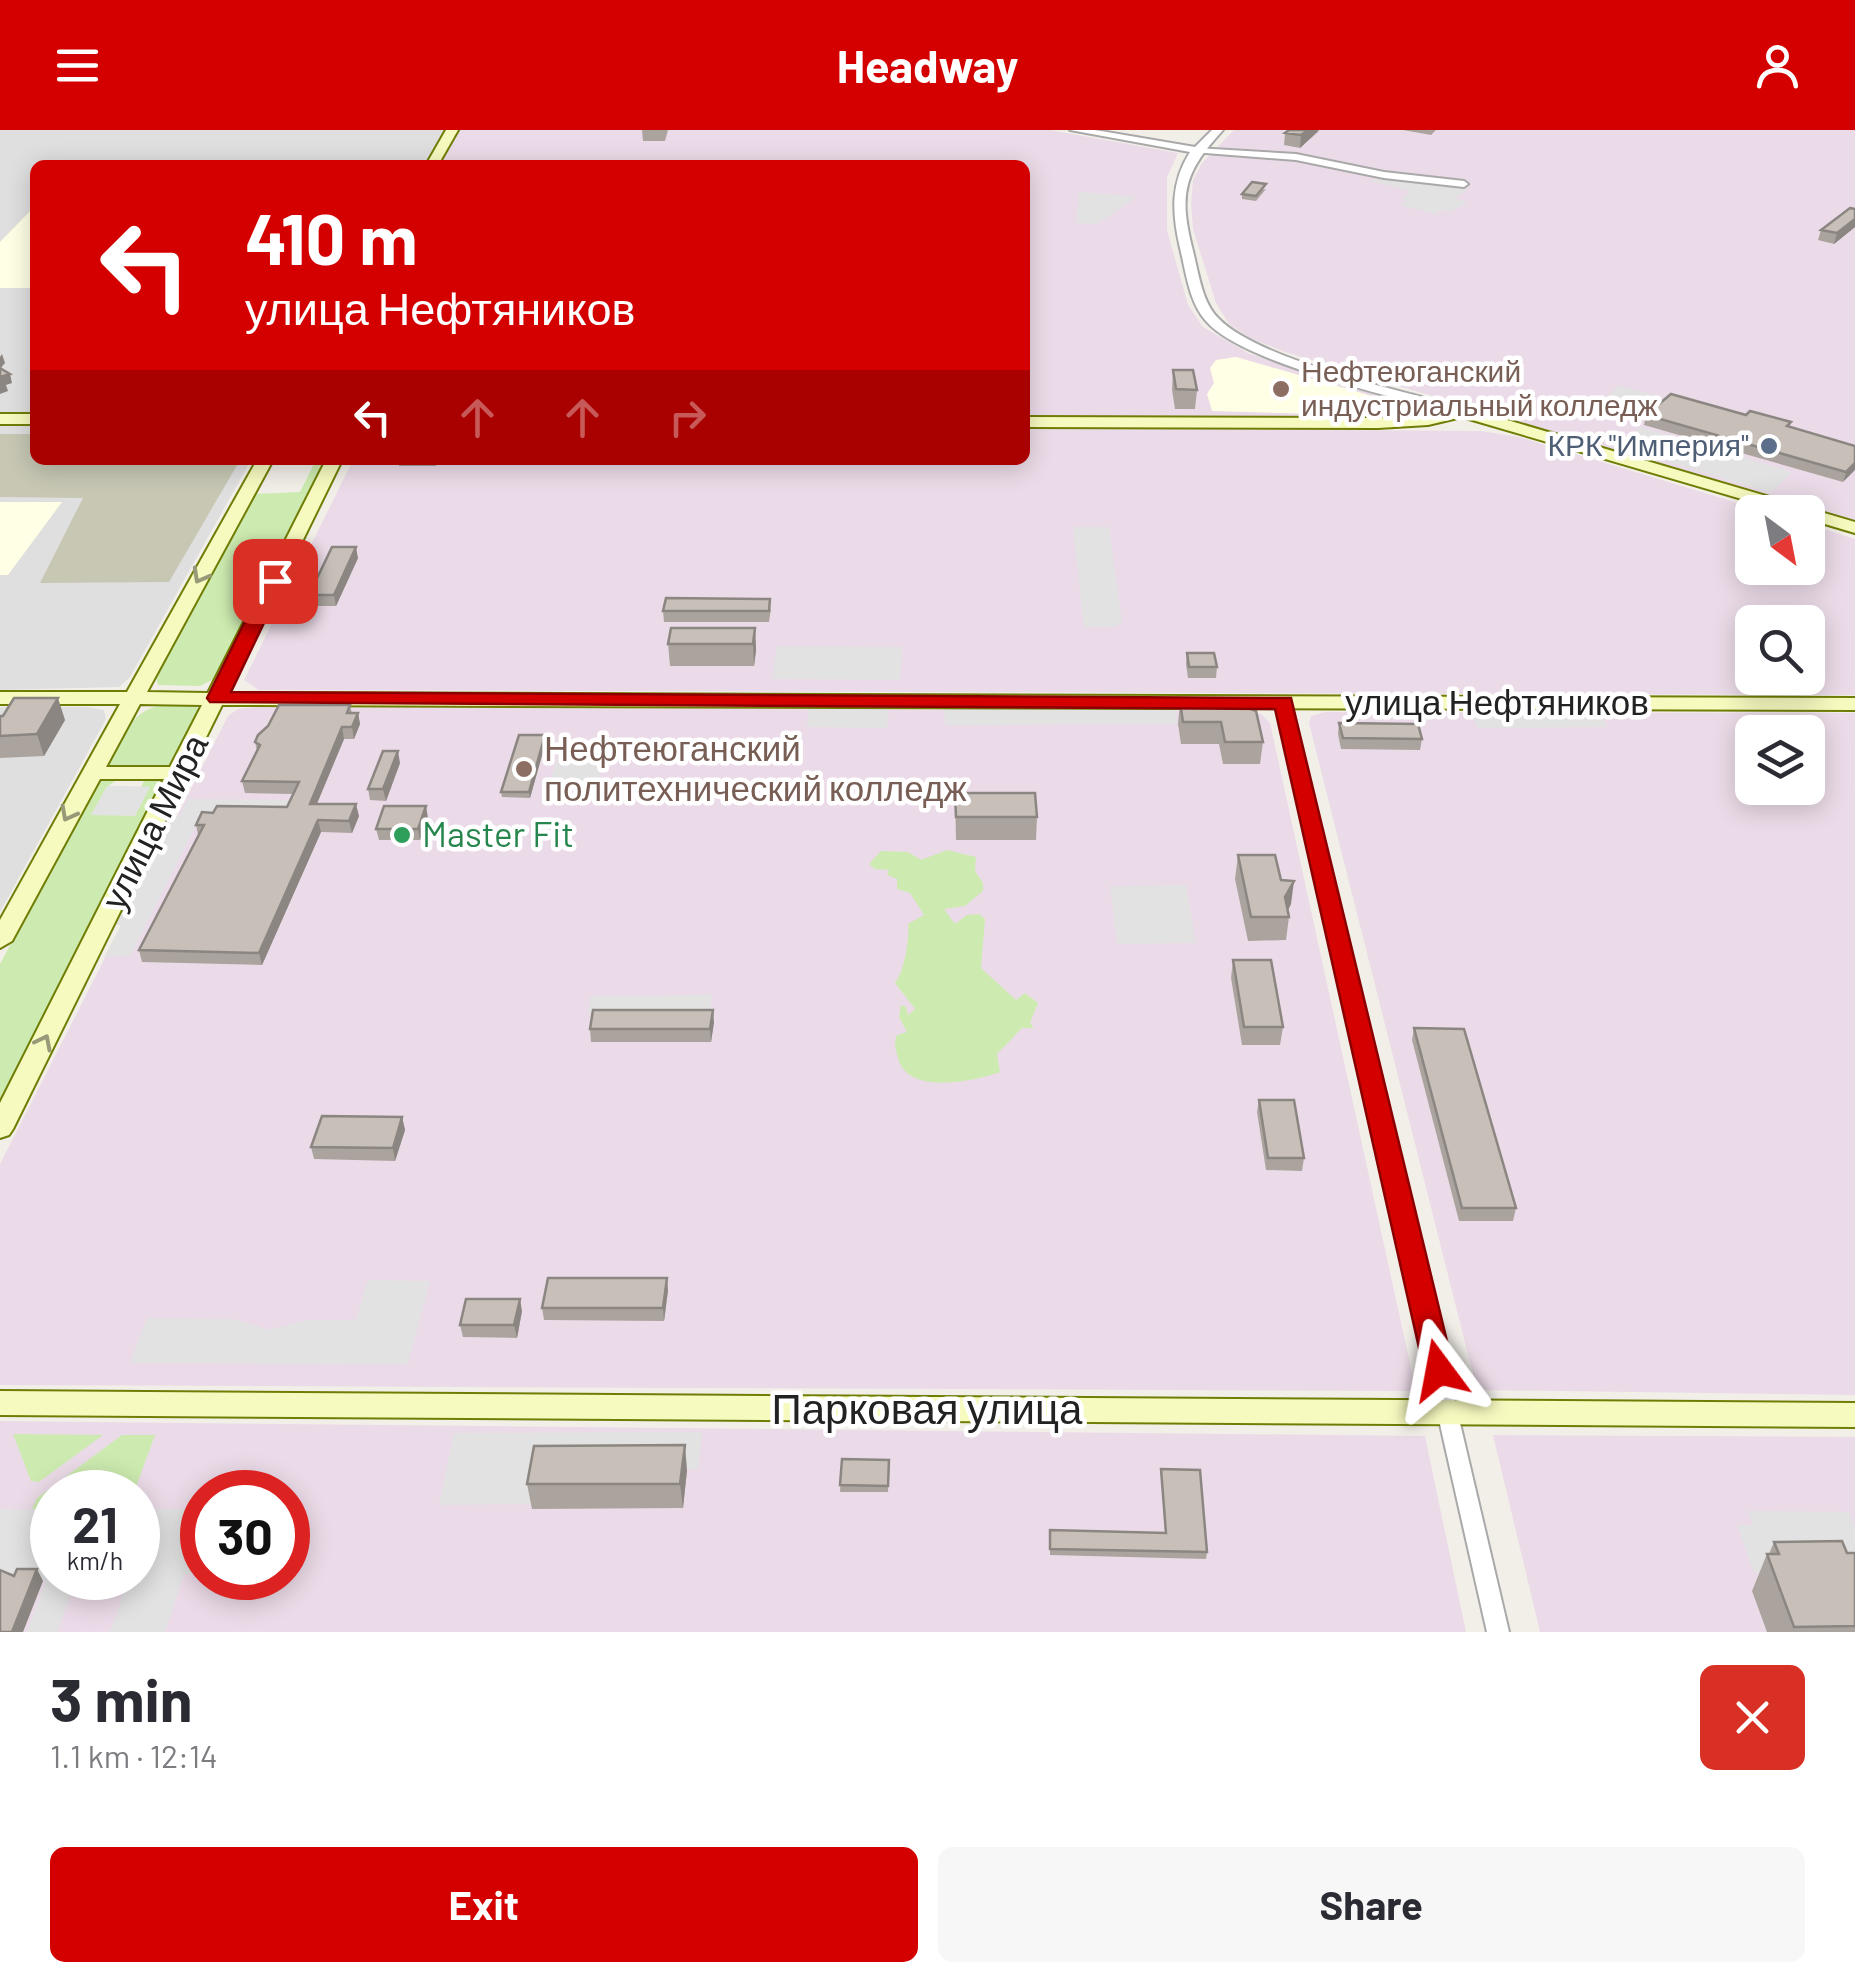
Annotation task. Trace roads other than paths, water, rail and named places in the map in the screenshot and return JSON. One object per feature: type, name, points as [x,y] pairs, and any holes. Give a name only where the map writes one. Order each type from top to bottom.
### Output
[{"type":"main road","points":[[435,160],[452,130]]},
{"type":"main road","points":[[1378,423],[1428,420],[1463,412],[1744,495]]},
{"type":"main road","points":[[0,419],[30,419]]},
{"type":"main road","points":[[1030,422],[1378,423],[1485,426],[1536,433]]},
{"type":"main road","points":[[0,942],[261,465]]},
{"type":"main road","name":"улица Мира","points":[[0,1129],[332,465]]},
{"type":"main road","points":[[1825,519],[1855,528]]},
{"type":"main road","name":"улица Нефтяников","points":[[0,698],[1855,704]]},
{"type":"main road","points":[[90,773],[179,773]]},
{"type":"main road","name":"Парковая улица","points":[[0,1403],[1855,1415]]},
{"type":"street","points":[[1075,130],[1196,150],[1296,157],[1384,175],[1464,184]]},
{"type":"street","points":[[1218,130],[1196,150],[1182,173],[1177,202],[1186,247],[1209,316],[1222,330],[1252,346],[1463,412]]},
{"type":"street","points":[[1378,423],[1408,416],[1416,408],[1384,388]]},
{"type":"street","points":[[1284,703],[1498,1632]]},
{"type":"place","name":"Нефтеюганский индустриальный колледж","points":[[1281,389]]},
{"type":"place","name":"КРК \"Империя\"","points":[[1769,446]]},
{"type":"place","name":"Нефтеюганский политехнический колледж","points":[[524,769]]},
{"type":"place","name":"Master Fit","points":[[402,835]]}]
